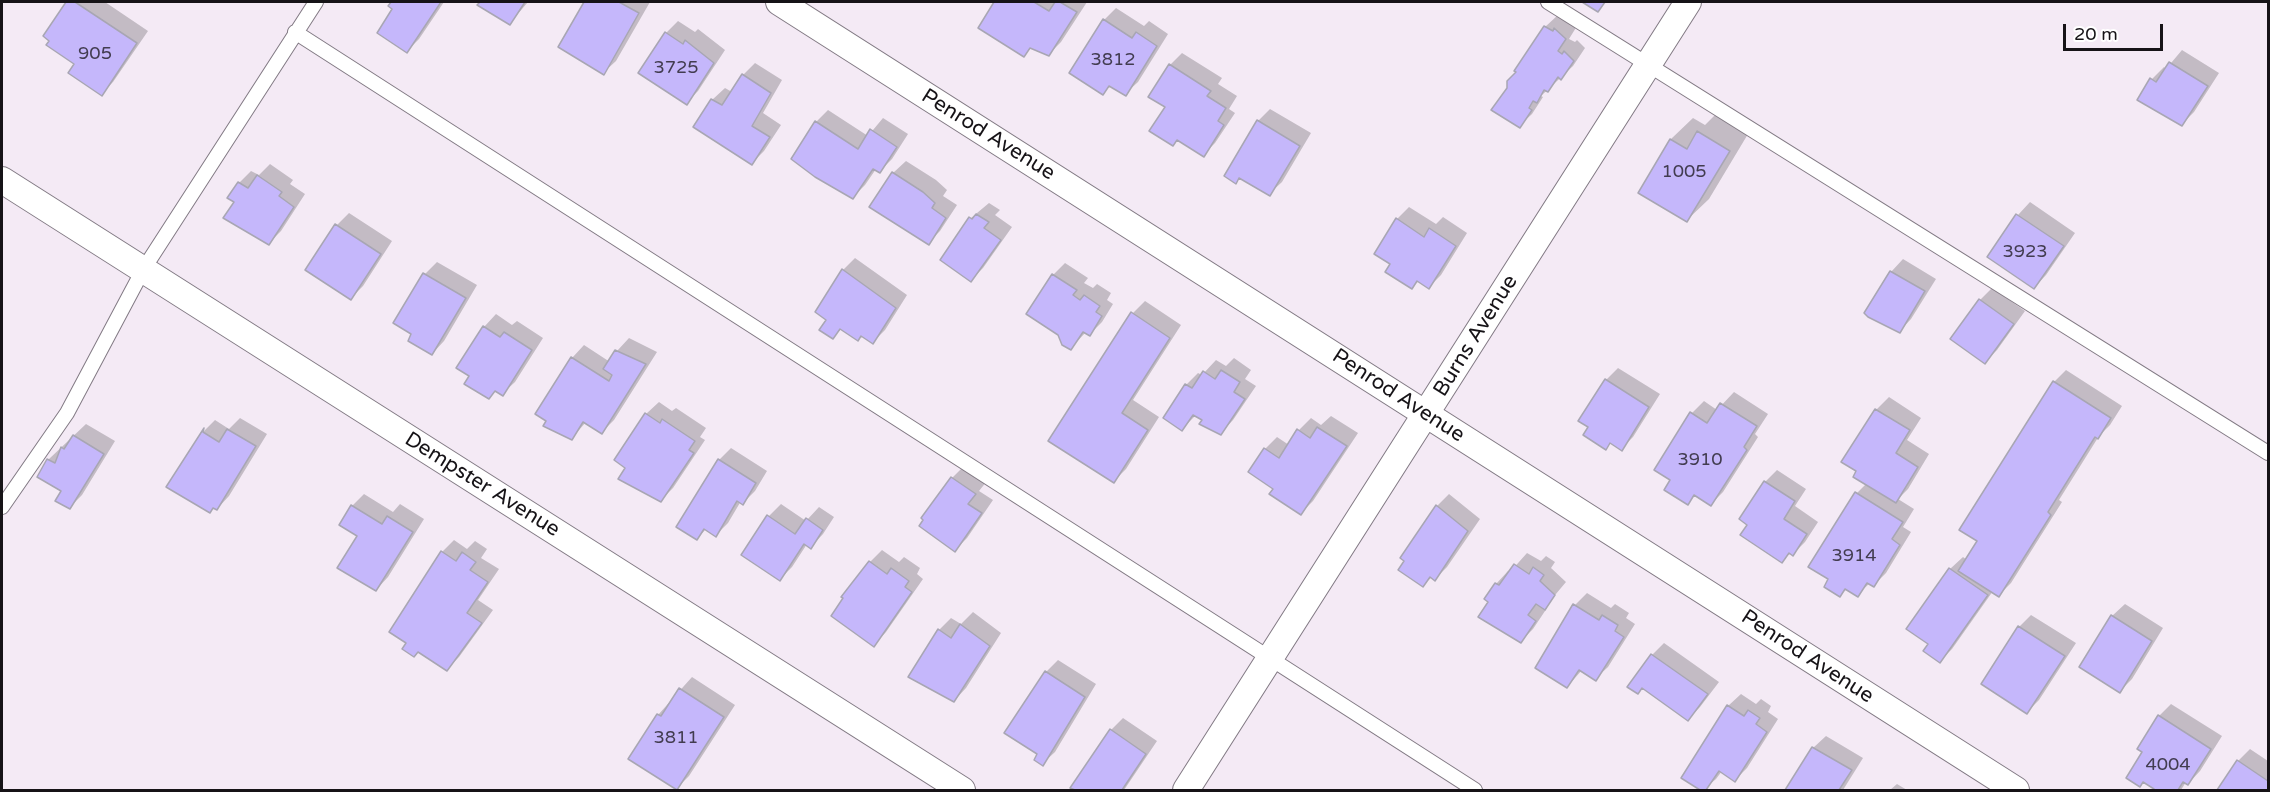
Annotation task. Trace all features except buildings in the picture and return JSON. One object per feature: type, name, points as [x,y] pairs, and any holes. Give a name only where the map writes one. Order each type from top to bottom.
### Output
[{"type":"street","name":"Penrod Avenue","points":[[779,2],[2016,790]]},
{"type":"street","name":"Burns Avenue","points":[[1186,790],[1688,2]]},
{"type":"street","name":"Dempster Avenue","points":[[2,180],[962,790]]},
{"type":"lane","points":[[2,507],[67,413],[143,270],[316,2]]},
{"type":"lane","points":[[1548,2],[2268,453]]},
{"type":"lane","points":[[295,32],[559,200],[1269,660],[1475,790]]}]
